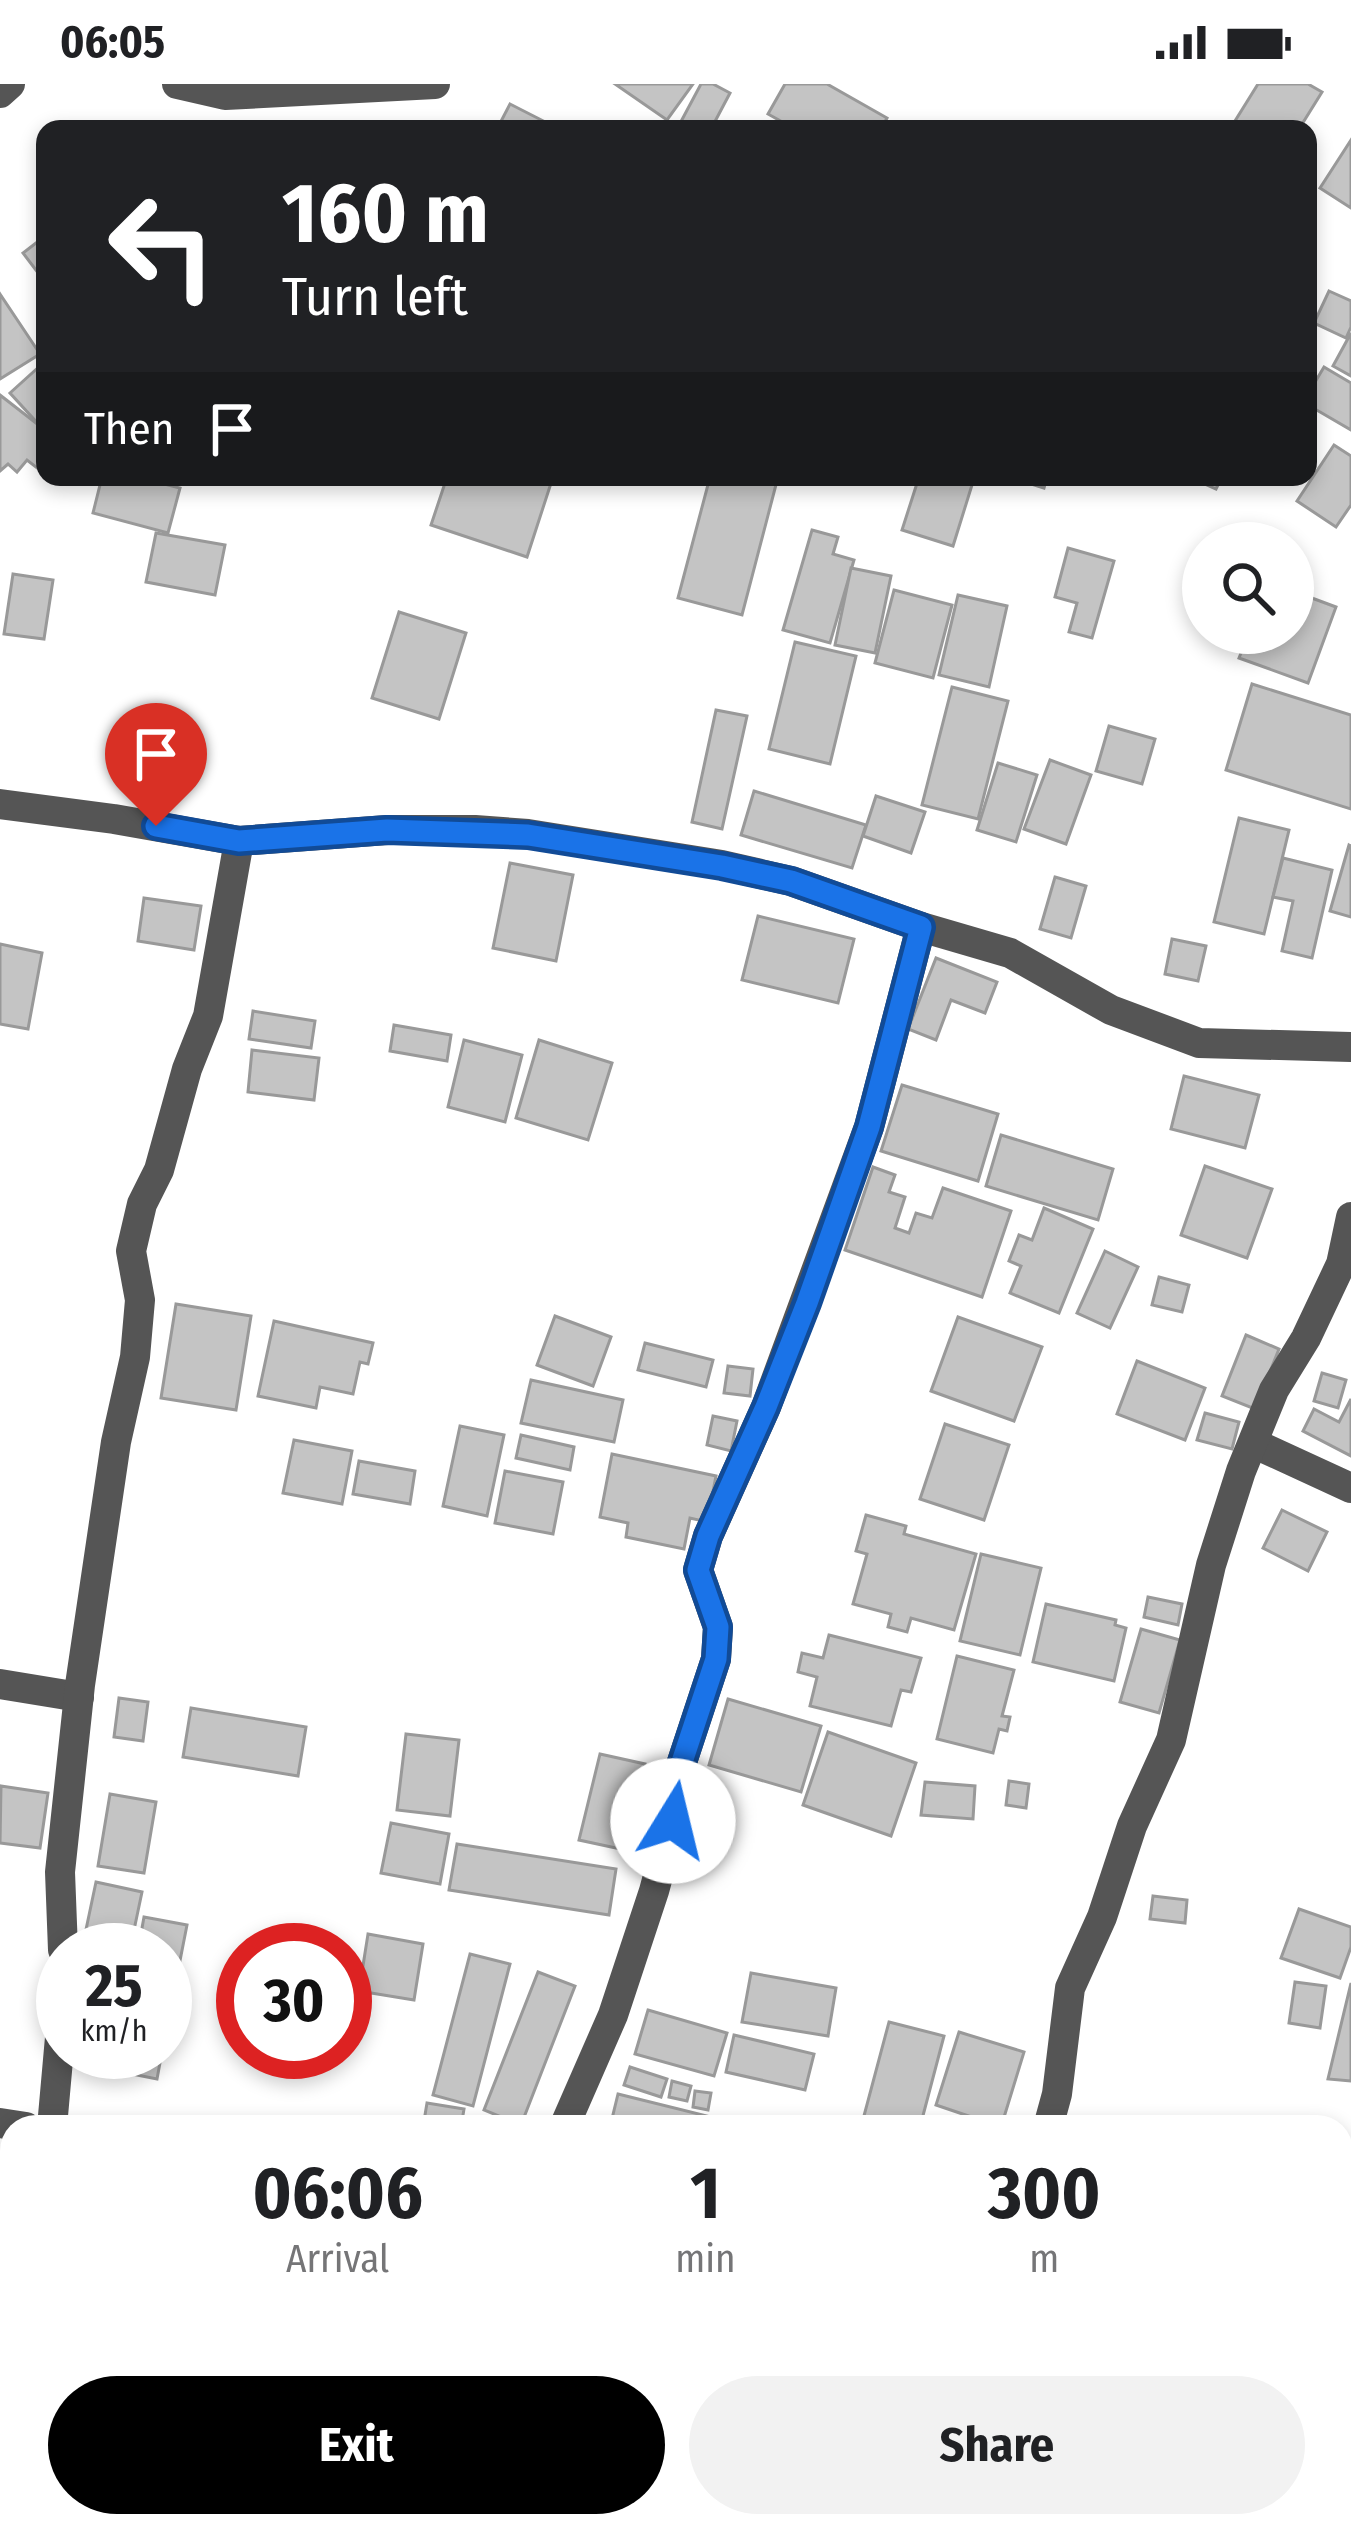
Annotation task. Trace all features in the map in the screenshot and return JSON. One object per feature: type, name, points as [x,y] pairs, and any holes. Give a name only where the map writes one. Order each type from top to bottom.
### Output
[{"type":"street","points":[[0,93],[10,84]]},
{"type":"street","points":[[177,84],[225,95],[435,84]]},
{"type":"street","points":[[0,804],[114,818],[239,841],[387,830],[528,835],[722,866],[791,881],[1010,953],[1111,1010],[1199,1043],[1351,1047]]},
{"type":"street","points":[[62,1923],[61,1872],[79,1697],[116,1442],[135,1357],[140,1300],[131,1251],[142,1204],[159,1170],[187,1069],[208,1016],[239,841]]},
{"type":"street","points":[[569,2115],[613,2015],[654,1892],[673,1821],[681,1765],[716,1659],[718,1627],[698,1570],[708,1536],[766,1407],[869,1127],[921,927]]},
{"type":"street","points":[[1051,2115],[1070,1988],[1102,1916],[1132,1826],[1171,1740],[1211,1565],[1274,1390],[1306,1338],[1341,1264],[1351,1217]]},
{"type":"street","points":[[1252,1443],[1351,1488]]},
{"type":"street","points":[[0,1684],[79,1697]]},
{"type":"street","points":[[53,2115],[56,2079]]},
{"type":"building","points":[[615,84],[693,84],[667,120]]},
{"type":"building","points":[[701,84],[730,93],[716,120],[682,120]]},
{"type":"building","points":[[785,84],[827,84],[887,118],[779,120],[768,114]]},
{"type":"building","points":[[1258,84],[1308,84],[1322,92],[1305,120],[1236,120]]},
{"type":"building","points":[[510,104],[541,120],[502,120]]},
{"type":"building","points":[[1351,140],[1351,208],[1320,188]]},
{"type":"building","points":[[36,243],[36,270],[23,253]]},
{"type":"building","points":[[1329,291],[1351,301],[1346,338],[1317,324]]},
{"type":"building","points":[[0,294],[36,348],[36,356],[0,379]]},
{"type":"building","points":[[1351,333],[1351,376],[1333,366]]},
{"type":"building","points":[[1324,367],[1351,383],[1351,430],[1317,410],[1317,379]]},
{"type":"building","points":[[36,370],[36,421],[10,393]]},
{"type":"building","points":[[0,395],[36,423],[36,467],[27,460],[17,472],[8,464],[0,471]]},
{"type":"building","points":[[1334,445],[1351,456],[1351,505],[1336,527],[1297,501],[1307,486],[1317,486],[1317,471]]},
{"type":"building","points":[[100,486],[180,488],[168,533],[93,513]]},
{"type":"building","points":[[444,486],[550,486],[527,557],[431,525]]},
{"type":"building","points":[[708,486],[776,486],[742,615],[678,598]]},
{"type":"building","points":[[916,486],[972,486],[953,546],[902,530]]},
{"type":"building","points":[[812,530],[838,537],[833,554],[854,560],[830,643],[783,630]]},
{"type":"building","points":[[156,533],[225,545],[215,595],[146,582]]},
{"type":"building","points":[[1068,548],[1114,561],[1092,638],[1069,632],[1077,603],[1055,597]]},
{"type":"building","points":[[851,568],[891,576],[875,653],[835,645]]},
{"type":"building","points":[[13,574],[53,580],[44,639],[4,634]]},
{"type":"building","points":[[894,590],[952,605],[933,678],[875,663]]},
{"type":"building","points":[[958,595],[1007,606],[989,687],[939,675]]},
{"type":"building","points":[[1314,599],[1336,607],[1308,683],[1239,658],[1241,654],[1314,654]]},
{"type":"building","points":[[399,612],[466,633],[439,719],[372,698]]},
{"type":"building","points":[[795,642],[856,656],[830,764],[769,749]]},
{"type":"building","points":[[1252,684],[1351,715],[1351,809],[1226,770]]},
{"type":"building","points":[[952,687],[1008,701],[978,819],[922,805]]},
{"type":"building","points":[[716,710],[747,716],[722,829],[692,822]]},
{"type":"building","points":[[1109,726],[1155,739],[1142,784],[1096,771]]},
{"type":"building","points":[[1050,760],[1091,775],[1066,844],[1024,829]]},
{"type":"building","points":[[998,763],[1037,775],[1016,842],[977,830]]},
{"type":"building","points":[[754,791],[866,825],[852,868],[741,835]]},
{"type":"building","points":[[876,796],[925,812],[911,853],[863,836]]},
{"type":"building","points":[[1239,818],[1289,830],[1264,934],[1214,922]]},
{"type":"building","points":[[1351,846],[1351,917],[1330,911]]},
{"type":"building","points":[[1283,858],[1332,870],[1312,958],[1282,951],[1293,901],[1273,897]]},
{"type":"building","points":[[510,863],[573,875],[556,961],[493,948]]},
{"type":"building","points":[[1055,877],[1086,886],[1071,938],[1040,929]]},
{"type":"building","points":[[144,898],[201,906],[194,950],[138,941]]},
{"type":"building","points":[[758,916],[854,939],[838,1003],[742,980]]},
{"type":"building","points":[[1172,939],[1206,946],[1198,981],[1165,974]]},
{"type":"building","points":[[0,944],[42,953],[28,1029],[0,1024]]},
{"type":"building","points":[[936,958],[997,982],[985,1013],[951,1000],[936,1040],[908,1029]]},
{"type":"building","points":[[253,1011],[315,1021],[311,1048],[249,1039]]},
{"type":"building","points":[[394,1025],[451,1035],[447,1061],[390,1051]]},
{"type":"building","points":[[464,1040],[522,1055],[505,1122],[448,1107]]},
{"type":"building","points":[[539,1040],[612,1063],[588,1140],[516,1118]]},
{"type":"building","points":[[252,1050],[319,1058],[314,1100],[248,1092]]},
{"type":"building","points":[[1184,1076],[1259,1095],[1245,1148],[1171,1129]]},
{"type":"building","points":[[902,1085],[998,1114],[978,1181],[881,1151]]},
{"type":"building","points":[[1001,1135],[1113,1169],[1098,1220],[986,1186]]},
{"type":"building","points":[[1205,1166],[1272,1189],[1247,1258],[1181,1235]]},
{"type":"building","points":[[873,1167],[895,1175],[889,1192],[905,1197],[895,1228],[909,1233],[916,1213],[932,1218],[943,1188],[1011,1211],[982,1297],[845,1250]]},
{"type":"building","points":[[1044,1208],[1093,1229],[1059,1313],[1010,1293],[1021,1266],[1009,1261],[1019,1235],[1032,1240]]},
{"type":"building","points":[[1105,1251],[1138,1267],[1110,1328],[1077,1313]]},
{"type":"building","points":[[1159,1277],[1189,1285],[1182,1312],[1152,1305]]},
{"type":"building","points":[[176,1304],[251,1316],[236,1410],[161,1398]]},
{"type":"building","points":[[555,1316],[611,1337],[593,1386],[537,1365]]},
{"type":"building","points":[[958,1317],[1042,1347],[1014,1421],[931,1391]]},
{"type":"building","points":[[274,1321],[373,1343],[368,1364],[360,1362],[353,1394],[320,1387],[316,1408],[258,1396]]},
{"type":"building","points":[[1246,1335],[1279,1349],[1255,1409],[1222,1396]]},
{"type":"building","points":[[645,1343],[713,1360],[706,1387],[638,1370]]},
{"type":"building","points":[[1137,1361],[1205,1388],[1185,1440],[1117,1414]]},
{"type":"building","points":[[728,1366],[753,1369],[750,1396],[724,1393]]},
{"type":"building","points":[[1322,1373],[1346,1380],[1338,1408],[1314,1401]]},
{"type":"building","points":[[531,1380],[623,1400],[614,1442],[521,1423]]},
{"type":"building","points":[[1351,1399],[1351,1456],[1303,1431],[1314,1409],[1339,1422]]},
{"type":"building","points":[[1205,1413],[1239,1422],[1232,1449],[1197,1440]]},
{"type":"building","points":[[713,1416],[737,1421],[731,1451],[707,1445]]},
{"type":"building","points":[[945,1424],[1009,1445],[984,1520],[920,1499]]},
{"type":"building","points":[[460,1426],[504,1435],[487,1516],[443,1506]]},
{"type":"building","points":[[521,1435],[574,1447],[570,1470],[516,1458]]},
{"type":"building","points":[[294,1440],[352,1451],[342,1504],[283,1493]]},
{"type":"building","points":[[612,1454],[716,1476],[707,1522],[690,1518],[684,1549],[626,1537],[628,1523],[600,1517]]},
{"type":"building","points":[[359,1461],[415,1471],[410,1504],[353,1494]]},
{"type":"building","points":[[505,1471],[563,1482],[553,1534],[495,1523]]},
{"type":"building","points":[[1282,1510],[1327,1532],[1308,1571],[1263,1548]]},
{"type":"building","points":[[866,1515],[906,1526],[904,1534],[976,1554],[954,1630],[911,1618],[907,1632],[888,1627],[891,1614],[853,1604],[867,1554],[856,1551]]},
{"type":"building","points":[[981,1554],[1041,1568],[1020,1655],[960,1641]]},
{"type":"building","points":[[1148,1597],[1182,1604],[1178,1625],[1144,1617]]},
{"type":"building","points":[[1046,1604],[1116,1620],[1115,1625],[1126,1628],[1114,1681],[1033,1662]]},
{"type":"building","points":[[1141,1629],[1180,1640],[1159,1713],[1120,1702]]},
{"type":"building","points":[[829,1635],[921,1658],[911,1692],[901,1690],[891,1726],[810,1706],[817,1677],[798,1672],[802,1653],[823,1658]]},
{"type":"building","points":[[957,1656],[1014,1670],[1002,1716],[1010,1717],[1007,1731],[999,1729],[993,1753],[937,1739]]},
{"type":"building","points":[[119,1698],[148,1702],[143,1741],[114,1737]]},
{"type":"building","points":[[728,1699],[821,1726],[801,1792],[709,1765]]},
{"type":"building","points":[[191,1708],[306,1727],[298,1776],[183,1757]]},
{"type":"building","points":[[828,1732],[916,1763],[891,1836],[803,1805]]},
{"type":"building","points":[[406,1734],[459,1740],[450,1816],[397,1810]]},
{"type":"building","points":[[600,1754],[645,1764],[625,1850],[579,1840]]},
{"type":"building","points":[[1009,1781],[1029,1784],[1026,1808],[1006,1805]]},
{"type":"building","points":[[925,1782],[975,1786],[973,1819],[921,1815]]},
{"type":"building","points":[[1,1786],[48,1793],[40,1848],[0,1843]]},
{"type":"building","points":[[110,1794],[156,1802],[144,1873],[98,1866]]},
{"type":"building","points":[[391,1823],[449,1834],[440,1884],[381,1873]]},
{"type":"building","points":[[679,1833],[709,1837],[706,1859],[676,1854]]},
{"type":"building","points":[[457,1844],[616,1869],[609,1915],[449,1890]]},
{"type":"building","points":[[96,1882],[142,1892],[135,1923],[87,1923]]},
{"type":"building","points":[[1153,1896],[1187,1900],[1185,1923],[1150,1919]]},
{"type":"building","points":[[1299,1909],[1351,1927],[1351,1947],[1340,1978],[1281,1958]]},
{"type":"building","points":[[144,1917],[176,1923],[143,1923]]},
{"type":"building","points":[[372,1935],[423,1944],[414,2000],[372,1993]]},
{"type":"building","points":[[470,1954],[510,1964],[473,2106],[433,2095]]},
{"type":"building","points":[[538,1972],[575,1986],[525,2115],[484,2110]]},
{"type":"building","points":[[751,1973],[836,1988],[828,2036],[742,2022]]},
{"type":"building","points":[[1295,1982],[1326,1986],[1320,2028],[1289,2023]]},
{"type":"building","points":[[1351,1983],[1351,2081],[1328,2079]]},
{"type":"building","points":[[648,2010],[727,2033],[714,2076],[635,2054]]},
{"type":"building","points":[[889,2022],[944,2036],[923,2115],[864,2115]]},
{"type":"building","points":[[959,2032],[1024,2052],[1005,2115],[966,2115],[936,2105]]},
{"type":"building","points":[[734,2035],[814,2054],[805,2090],[726,2072]]},
{"type":"building","points":[[630,2067],[667,2079],[661,2097],[624,2085]]},
{"type":"building","points":[[672,2081],[691,2086],[687,2101],[669,2097]]},
{"type":"building","points":[[695,2091],[711,2093],[708,2110],[693,2107]]},
{"type":"building","points":[[618,2094],[703,2115],[613,2115]]},
{"type":"building","points":[[427,2103],[464,2109],[463,2115],[425,2115]]},
{"type":"route","points":[[156,826],[239,841],[387,830],[528,835],[791,881],[921,927],[869,1127],[807,1303],[698,1570],[718,1627],[716,1659],[681,1765],[673,1821]]}]
